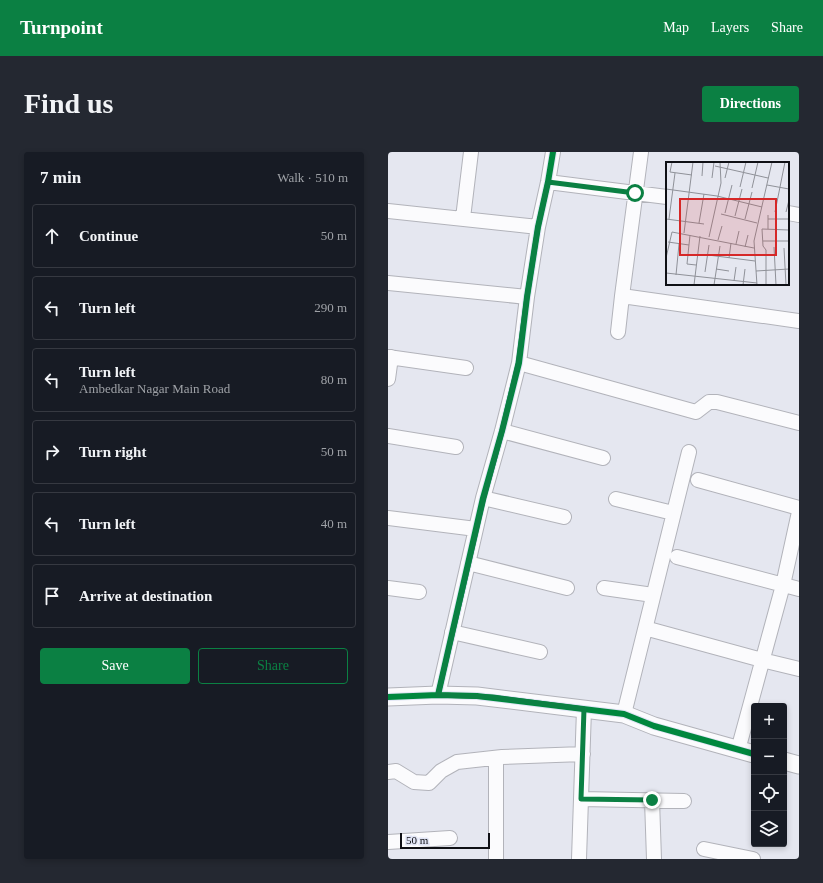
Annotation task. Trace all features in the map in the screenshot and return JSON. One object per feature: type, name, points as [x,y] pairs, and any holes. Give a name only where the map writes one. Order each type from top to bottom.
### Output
[{"type":"street","points":[[463,218],[471,152]]},
{"type":"street","points":[[438,695],[476,529],[518,363],[538,227],[553,152]]},
{"type":"street","points":[[618,332],[641,152]]},
{"type":"street","points":[[548,182],[666,197]]},
{"type":"street","points":[[388,211],[538,227]]},
{"type":"street","points":[[789,213],[799,215]]},
{"type":"street","points":[[388,283],[527,297]]},
{"type":"street","points":[[622,296],[799,322]]},
{"type":"street","points":[[388,380],[389,357],[466,368]]},
{"type":"street","points":[[518,363],[696,412],[709,402],[717,402],[799,423]]},
{"type":"street","points":[[502,431],[603,458]]},
{"type":"street","points":[[388,436],[456,447]]},
{"type":"street","points":[[624,714],[689,452]]},
{"type":"street","points":[[698,480],[799,508]]},
{"type":"street","points":[[484,498],[564,517]]},
{"type":"street","points":[[616,499],[673,513]]},
{"type":"street","points":[[388,697],[438,695],[493,697],[624,714],[654,726],[746,752],[762,660],[782,585],[799,512]]},
{"type":"street","points":[[388,518],[476,529]]},
{"type":"street","points":[[677,557],[799,589]]},
{"type":"street","points":[[468,563],[567,588]]},
{"type":"street","points":[[388,588],[419,592]]},
{"type":"street","points":[[604,588],[653,595]]},
{"type":"street","points":[[652,630],[799,669]]},
{"type":"street","points":[[452,632],[540,652]]},
{"type":"street","points":[[579,859],[584,709]]},
{"type":"street","points":[[388,772],[396,771],[414,782],[429,783],[441,771],[457,762],[502,757],[583,754]]},
{"type":"street","points":[[496,758],[496,859]]},
{"type":"street","points":[[787,762],[799,765]]},
{"type":"street","points":[[581,799],[684,801]]},
{"type":"street","points":[[652,800],[654,859]]},
{"type":"street","points":[[388,842],[450,838]]},
{"type":"street","points":[[704,849],[753,859]]},
{"type":"cycle path","points":[[438,695],[483,498],[519,363],[527,297],[538,227],[553,152]]},
{"type":"cycle path","points":[[388,697],[438,695],[477,696],[624,714],[654,726],[751,753]]},
{"type":"route","points":[[635,193],[548,182],[538,227],[518,363],[484,498],[438,695],[493,697],[584,709],[581,799],[652,800]]}]
